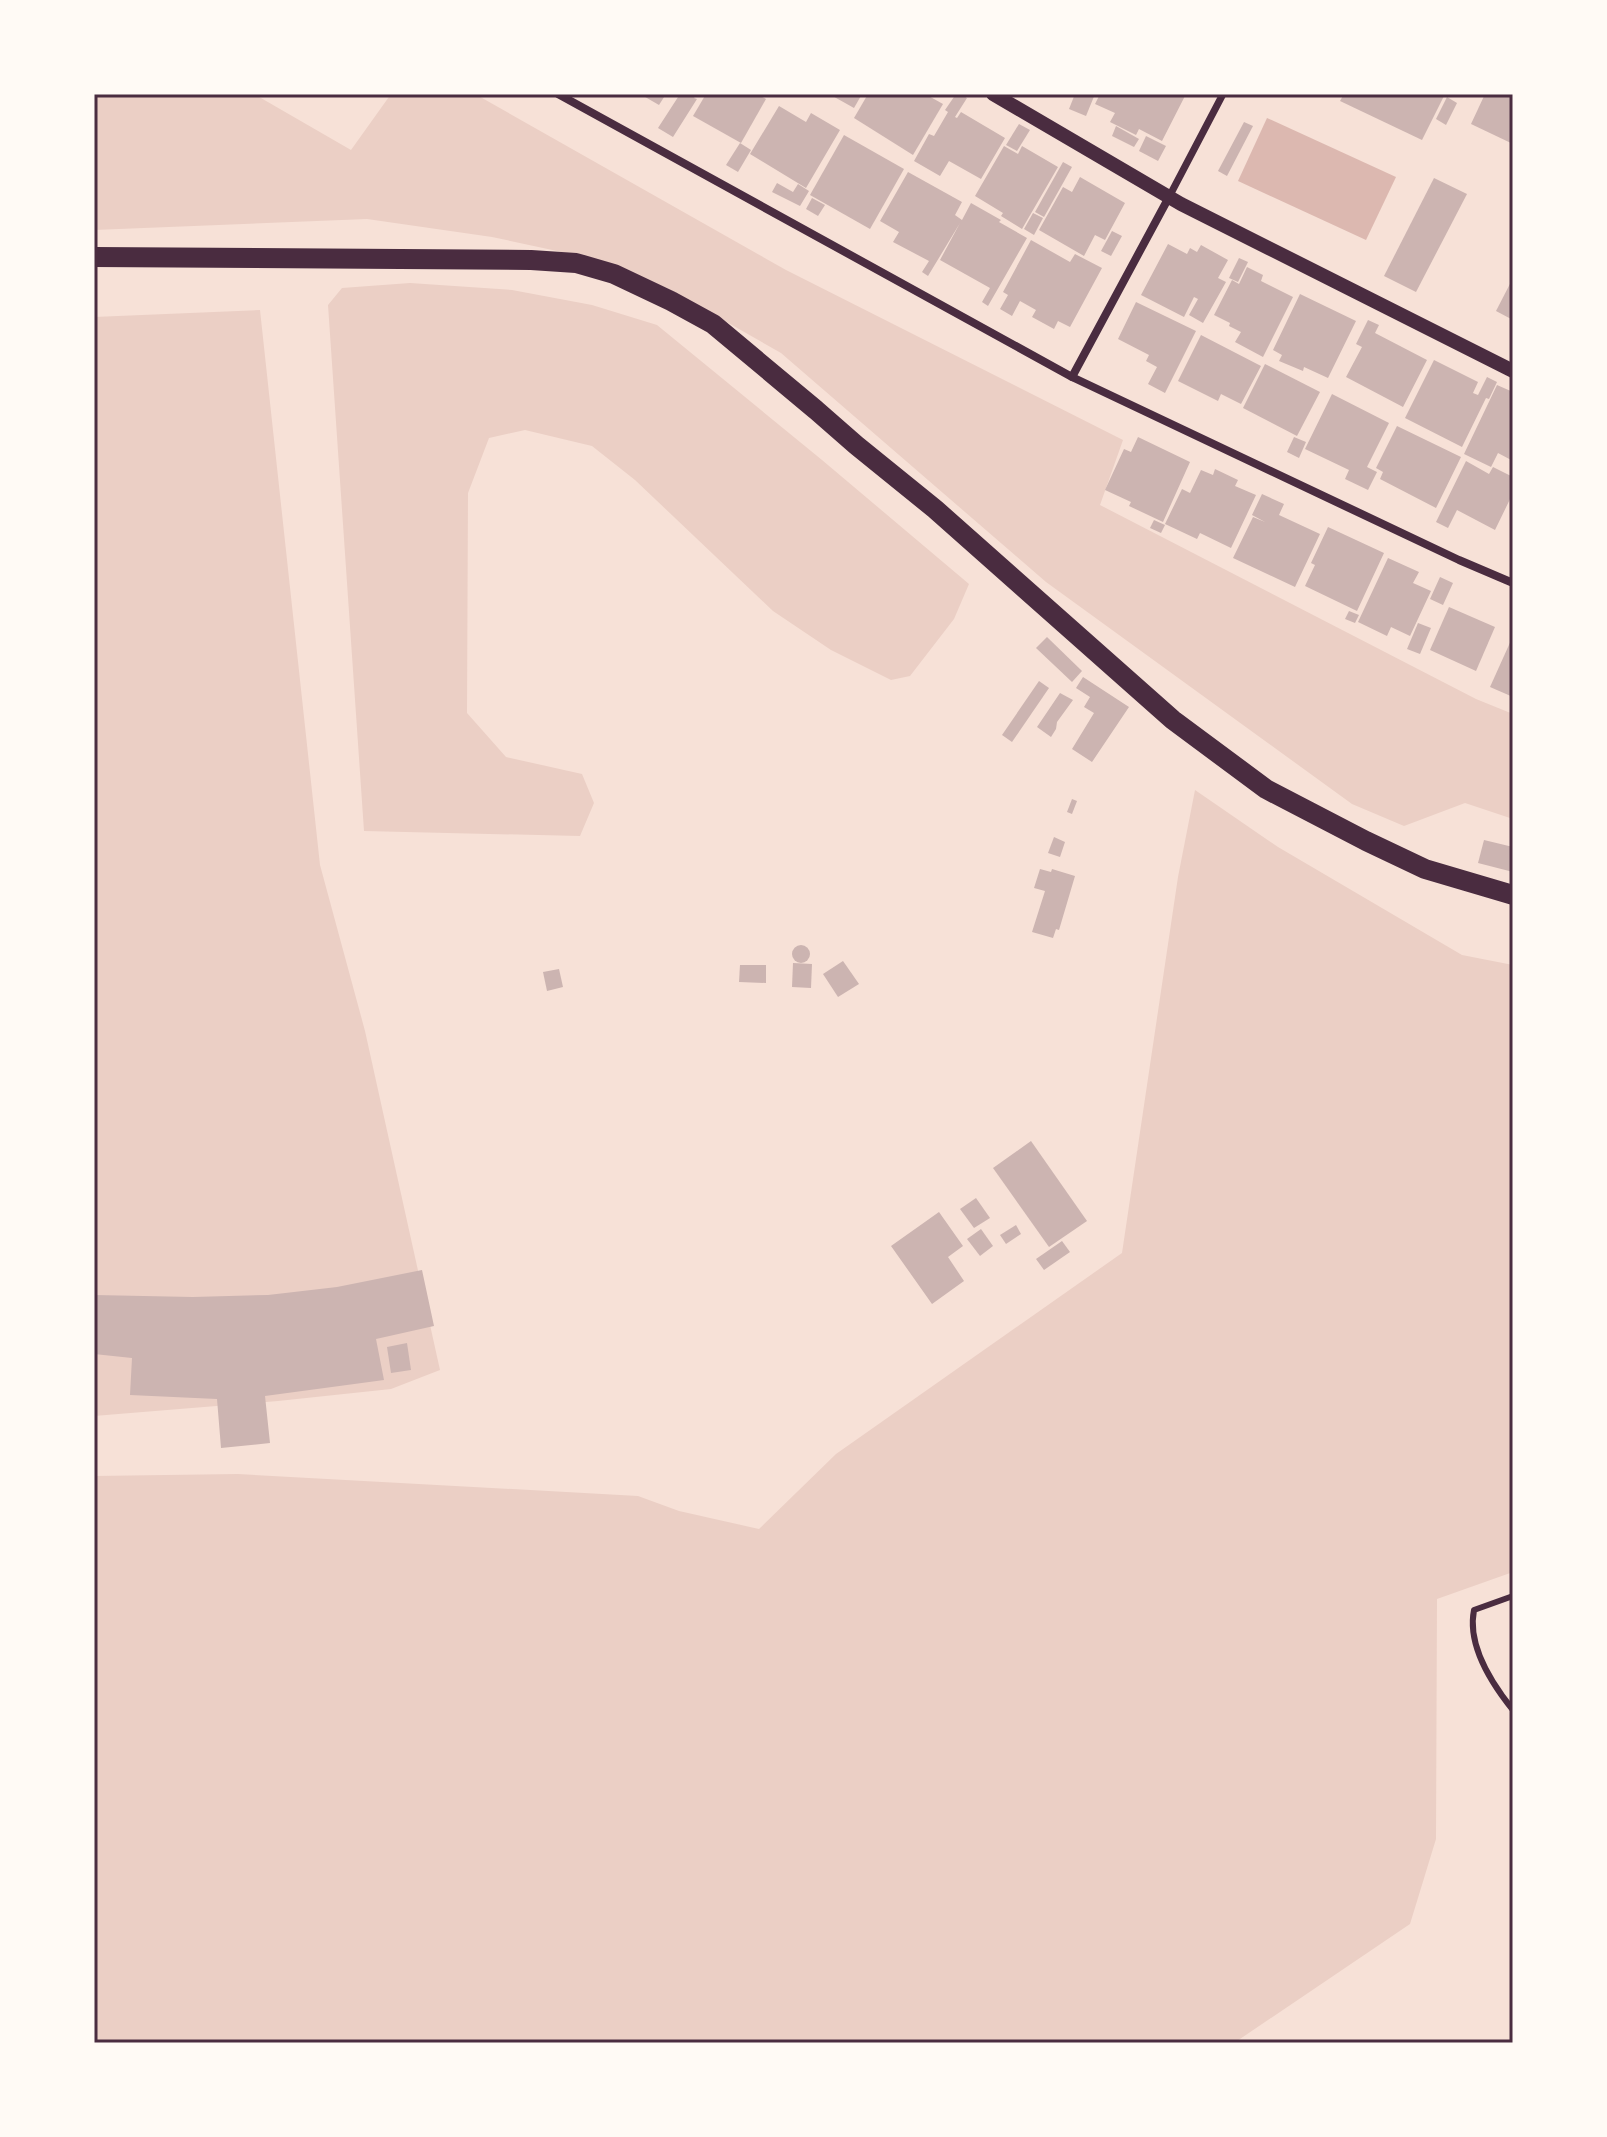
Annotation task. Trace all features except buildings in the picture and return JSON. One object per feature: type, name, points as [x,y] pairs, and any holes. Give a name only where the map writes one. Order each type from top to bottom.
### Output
[{"type":"main road","points":[[94,257],[531,260],[576,263],[614,274],[713,324],[935,509],[1173,720],[1266,789],[1425,869],[1513,895]]},
{"type":"street","points":[[558,94],[1072,377],[1513,583]]},
{"type":"street","points":[[993,94],[1169,197],[1513,371]]},
{"type":"street","points":[[1072,377],[1223,94]]},
{"type":"lane","points":[[1513,1596],[1474,1610],[1471,1626],[1497,1691],[1513,1710]]},
{"type":"shaded area","points":[[94,94],[254,94],[351,150],[391,94],[475,94],[786,270],[1123,440],[1100,505],[1476,699],[1513,714],[1513,819],[1465,803],[1404,826],[1352,804],[1046,582],[781,353],[667,288],[585,257],[492,237],[367,219],[94,230]]},
{"type":"shaded area","points":[[1267,118],[1396,177],[1366,240],[1238,181]]},
{"type":"shaded area","points":[[410,283],[512,290],[592,305],[657,325],[969,584],[954,619],[910,676],[891,680],[831,650],[773,611],[635,480],[592,446],[525,430],[489,438],[468,493],[467,713],[506,757],[582,774],[594,803],[580,836],[364,831],[328,305],[342,288]]},
{"type":"shaded area","points":[[260,310],[320,865],[365,1031],[440,1370],[391,1389],[94,1416],[94,317]]},
{"type":"shaded area","points":[[1195,790],[1278,847],[1462,955],[1513,965],[1513,1572],[1437,1599],[1436,1839],[1410,1924],[1234,2043],[94,2043],[94,1476],[238,1474],[638,1496],[679,1511],[759,1529],[836,1454],[1122,1253],[1178,877]]}]
